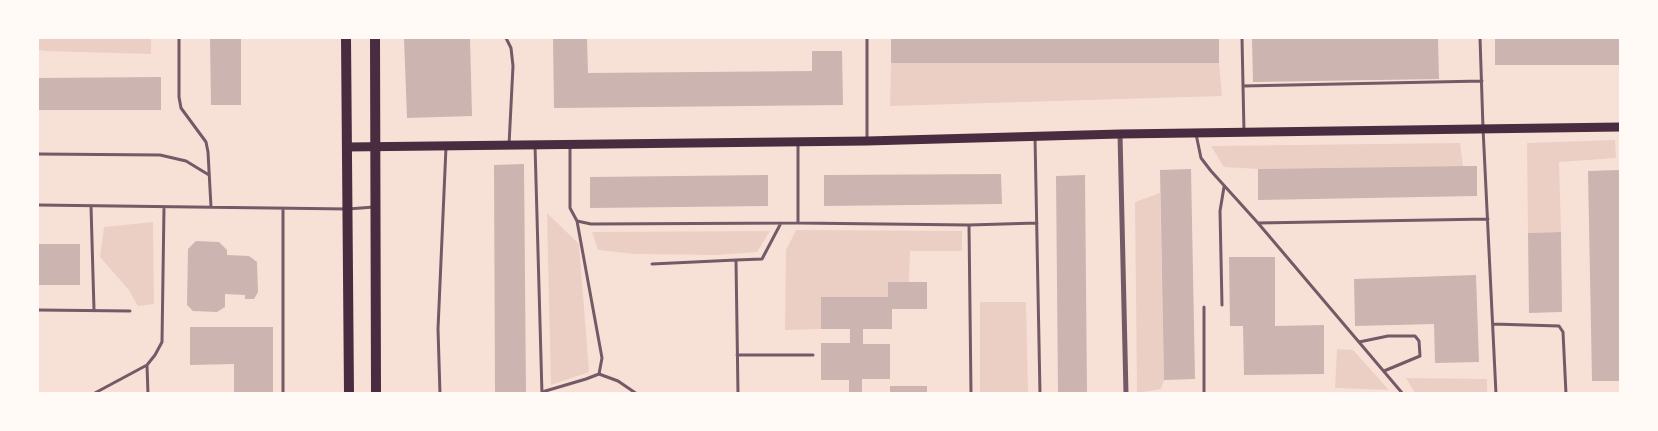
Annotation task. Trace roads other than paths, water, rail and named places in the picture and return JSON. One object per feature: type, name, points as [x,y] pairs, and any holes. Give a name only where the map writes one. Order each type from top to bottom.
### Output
[{"type":"main road","points":[[346,38],[349,394]]},
{"type":"main road","points":[[375,38],[376,394]]},
{"type":"main road","points":[[347,147],[867,141],[1120,134],[1620,127]]},
{"type":"street","points":[[1120,134],[1126,394]]},
{"type":"lane","points":[[179,38],[180,102],[182,108],[206,142],[211,207]]},
{"type":"lane","points":[[506,38],[511,48],[513,66],[509,145]]},
{"type":"lane","points":[[867,38],[867,141]]},
{"type":"lane","points":[[1242,38],[1244,132]]},
{"type":"lane","points":[[1480,38],[1496,394]]},
{"type":"lane","points":[[1243,86],[1482,81]]},
{"type":"lane","points":[[1196,134],[1201,158],[1403,394]]},
{"type":"lane","points":[[1035,136],[1040,394]]},
{"type":"lane","points":[[798,142],[798,223]]},
{"type":"lane","points":[[535,144],[542,393],[586,380],[599,374],[618,381],[637,394]]},
{"type":"lane","points":[[570,144],[570,208],[577,221],[602,358],[599,374]]},
{"type":"lane","points":[[440,394],[438,329],[446,146]]},
{"type":"lane","points":[[38,154],[160,155],[186,161],[209,175]]},
{"type":"lane","points":[[1222,305],[1220,211],[1224,186]]},
{"type":"lane","points":[[38,205],[348,209],[375,207]]},
{"type":"lane","points":[[90,206],[94,310]]},
{"type":"lane","points":[[93,394],[147,365],[162,342],[164,207]]},
{"type":"lane","points":[[283,208],[283,394]]},
{"type":"lane","points":[[1258,223],[1488,219]]},
{"type":"lane","points":[[577,221],[591,224],[798,223],[969,225],[1037,223]]},
{"type":"lane","points":[[652,264],[762,259],[781,223]]},
{"type":"lane","points":[[969,225],[971,394]]},
{"type":"lane","points":[[736,260],[738,394]]},
{"type":"lane","points":[[1204,307],[1204,394]]},
{"type":"lane","points":[[38,310],[130,311]]},
{"type":"lane","points":[[1493,324],[1559,326],[1563,332],[1566,394]]},
{"type":"lane","points":[[1359,342],[1388,336],[1415,336],[1419,341],[1420,356],[1384,371]]},
{"type":"lane","points":[[737,355],[813,355]]},
{"type":"lane","points":[[147,365],[148,394]]}]
